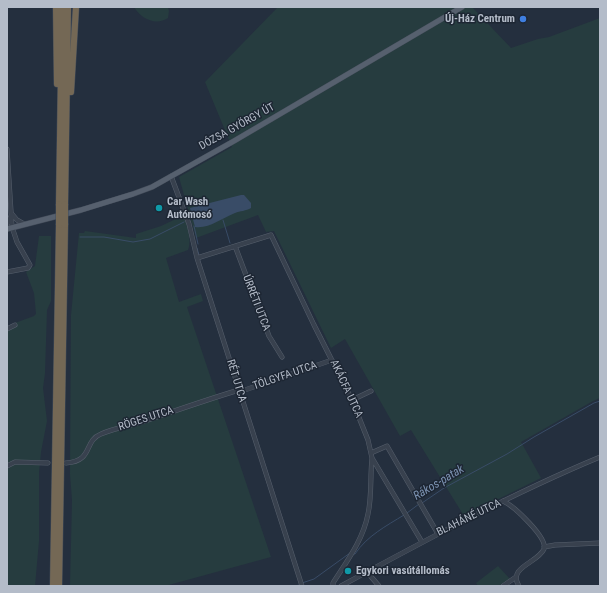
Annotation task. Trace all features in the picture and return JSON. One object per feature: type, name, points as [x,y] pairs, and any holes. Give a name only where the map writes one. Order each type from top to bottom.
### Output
[{"type":"highway","points":[[56,7],[58,114],[60,133]]},
{"type":"highway","points":[[59,586],[62,225],[60,133],[62,7]]},
{"type":"highway","points":[[62,204],[66,141],[68,7]]},
{"type":"highway","points":[[66,141],[70,109],[76,7]]},
{"type":"highway","points":[[52,586],[62,225]]},
{"type":"main road","name":"DÓZSA GYÖRGY ÚT","points":[[9,227],[81,210],[152,187],[462,7]]},
{"type":"street","points":[[7,149],[12,213],[9,227],[30,265],[28,268],[7,272]]},
{"type":"street","name":"RÉT UTCA","points":[[171,176],[189,224],[197,258],[301,585]]},
{"type":"street","points":[[12,213],[17,220],[24,224]]},
{"type":"street","name":"AKÁCFA UTCA","points":[[235,246],[271,234],[314,325],[352,400],[362,423],[372,455],[422,542]]},
{"type":"street","points":[[197,258],[235,246]]},
{"type":"street","name":"ÚRRÉTI UTCA","points":[[235,246],[269,336],[282,357]]},
{"type":"street","points":[[7,329],[15,325]]},
{"type":"street","name":"TÖLGYFA UTCA","points":[[239,391],[332,360]]},
{"type":"street","name":"RÖGES UTCA","points":[[66,463],[74,462],[86,455],[96,437],[102,433],[239,391]]},
{"type":"street","points":[[352,400],[371,391]]},
{"type":"street","points":[[333,586],[363,532],[368,515],[372,455],[387,446],[438,534]]},
{"type":"street","name":"BLAHÁNÉ UTCA","points":[[341,586],[422,542],[504,501],[561,473],[600,457]]},
{"type":"street","points":[[7,466],[15,462],[48,462]]},
{"type":"street","points":[[503,586],[516,577],[520,570],[541,552],[544,547],[544,543],[541,538],[527,521],[515,508],[504,501]]},
{"type":"street","points":[[544,547],[600,543]]},
{"type":"street","points":[[366,572],[379,586]]},
{"type":"street","points":[[516,577],[519,586]]},
{"type":"green space","points":[[134,7],[168,7],[168,18],[159,21],[149,20],[141,15]]},
{"type":"green space","points":[[278,7],[474,7],[473,8],[511,48],[549,37],[600,18],[600,398],[521,442],[541,478],[464,516],[411,430],[400,436],[345,339],[331,348],[274,231],[266,232],[258,215],[196,238],[179,177],[232,147],[205,82]]},
{"type":"green space","points":[[180,212],[184,213],[186,221],[189,237],[188,250],[166,258],[179,302],[201,294],[203,301],[187,307],[271,557],[165,586],[70,586],[72,500],[70,474],[71,315],[79,233],[84,233],[85,231],[136,238],[136,234],[161,226],[180,217]]},
{"type":"green space","points":[[39,236],[51,236],[51,301],[47,310],[45,373],[43,388],[47,421],[39,472],[39,541],[35,586],[7,586],[7,330],[15,323],[36,314],[34,293],[26,272],[35,266]]},
{"type":"green space","points":[[498,566],[510,579],[498,586],[478,586],[476,583]]},
{"type":"water","points":[[244,195],[251,203],[251,208],[235,213],[210,225],[195,227],[190,208]]},
{"type":"waterway","points":[[223,220],[230,243]]},
{"type":"waterway","points":[[80,237],[104,237],[133,242],[150,239],[184,222]]},
{"type":"waterway","points":[[194,226],[198,244]]},
{"type":"waterway","points":[[197,248],[199,255]]},
{"type":"waterway","name":"Rákos-patak","points":[[422,503],[444,488],[600,401]]},
{"type":"waterway","name":"Rákos-patak","points":[[407,513],[419,504]]},
{"type":"waterway","name":"Rákos-patak","points":[[353,554],[355,554],[365,542],[377,532],[404,515]]},
{"type":"waterway","name":"Rákos-patak","points":[[302,583],[314,579],[350,553]]},
{"type":"waterway","name":"Rákos-patak","points":[[295,586],[299,585]]},
{"type":"place","name":"Új-Ház Centrum","points":[[523,19]]},
{"type":"place","name":"Car Wash Autómosó","points":[[159,208]]},
{"type":"place","name":"Egykori vasútállomás","points":[[348,571]]}]
